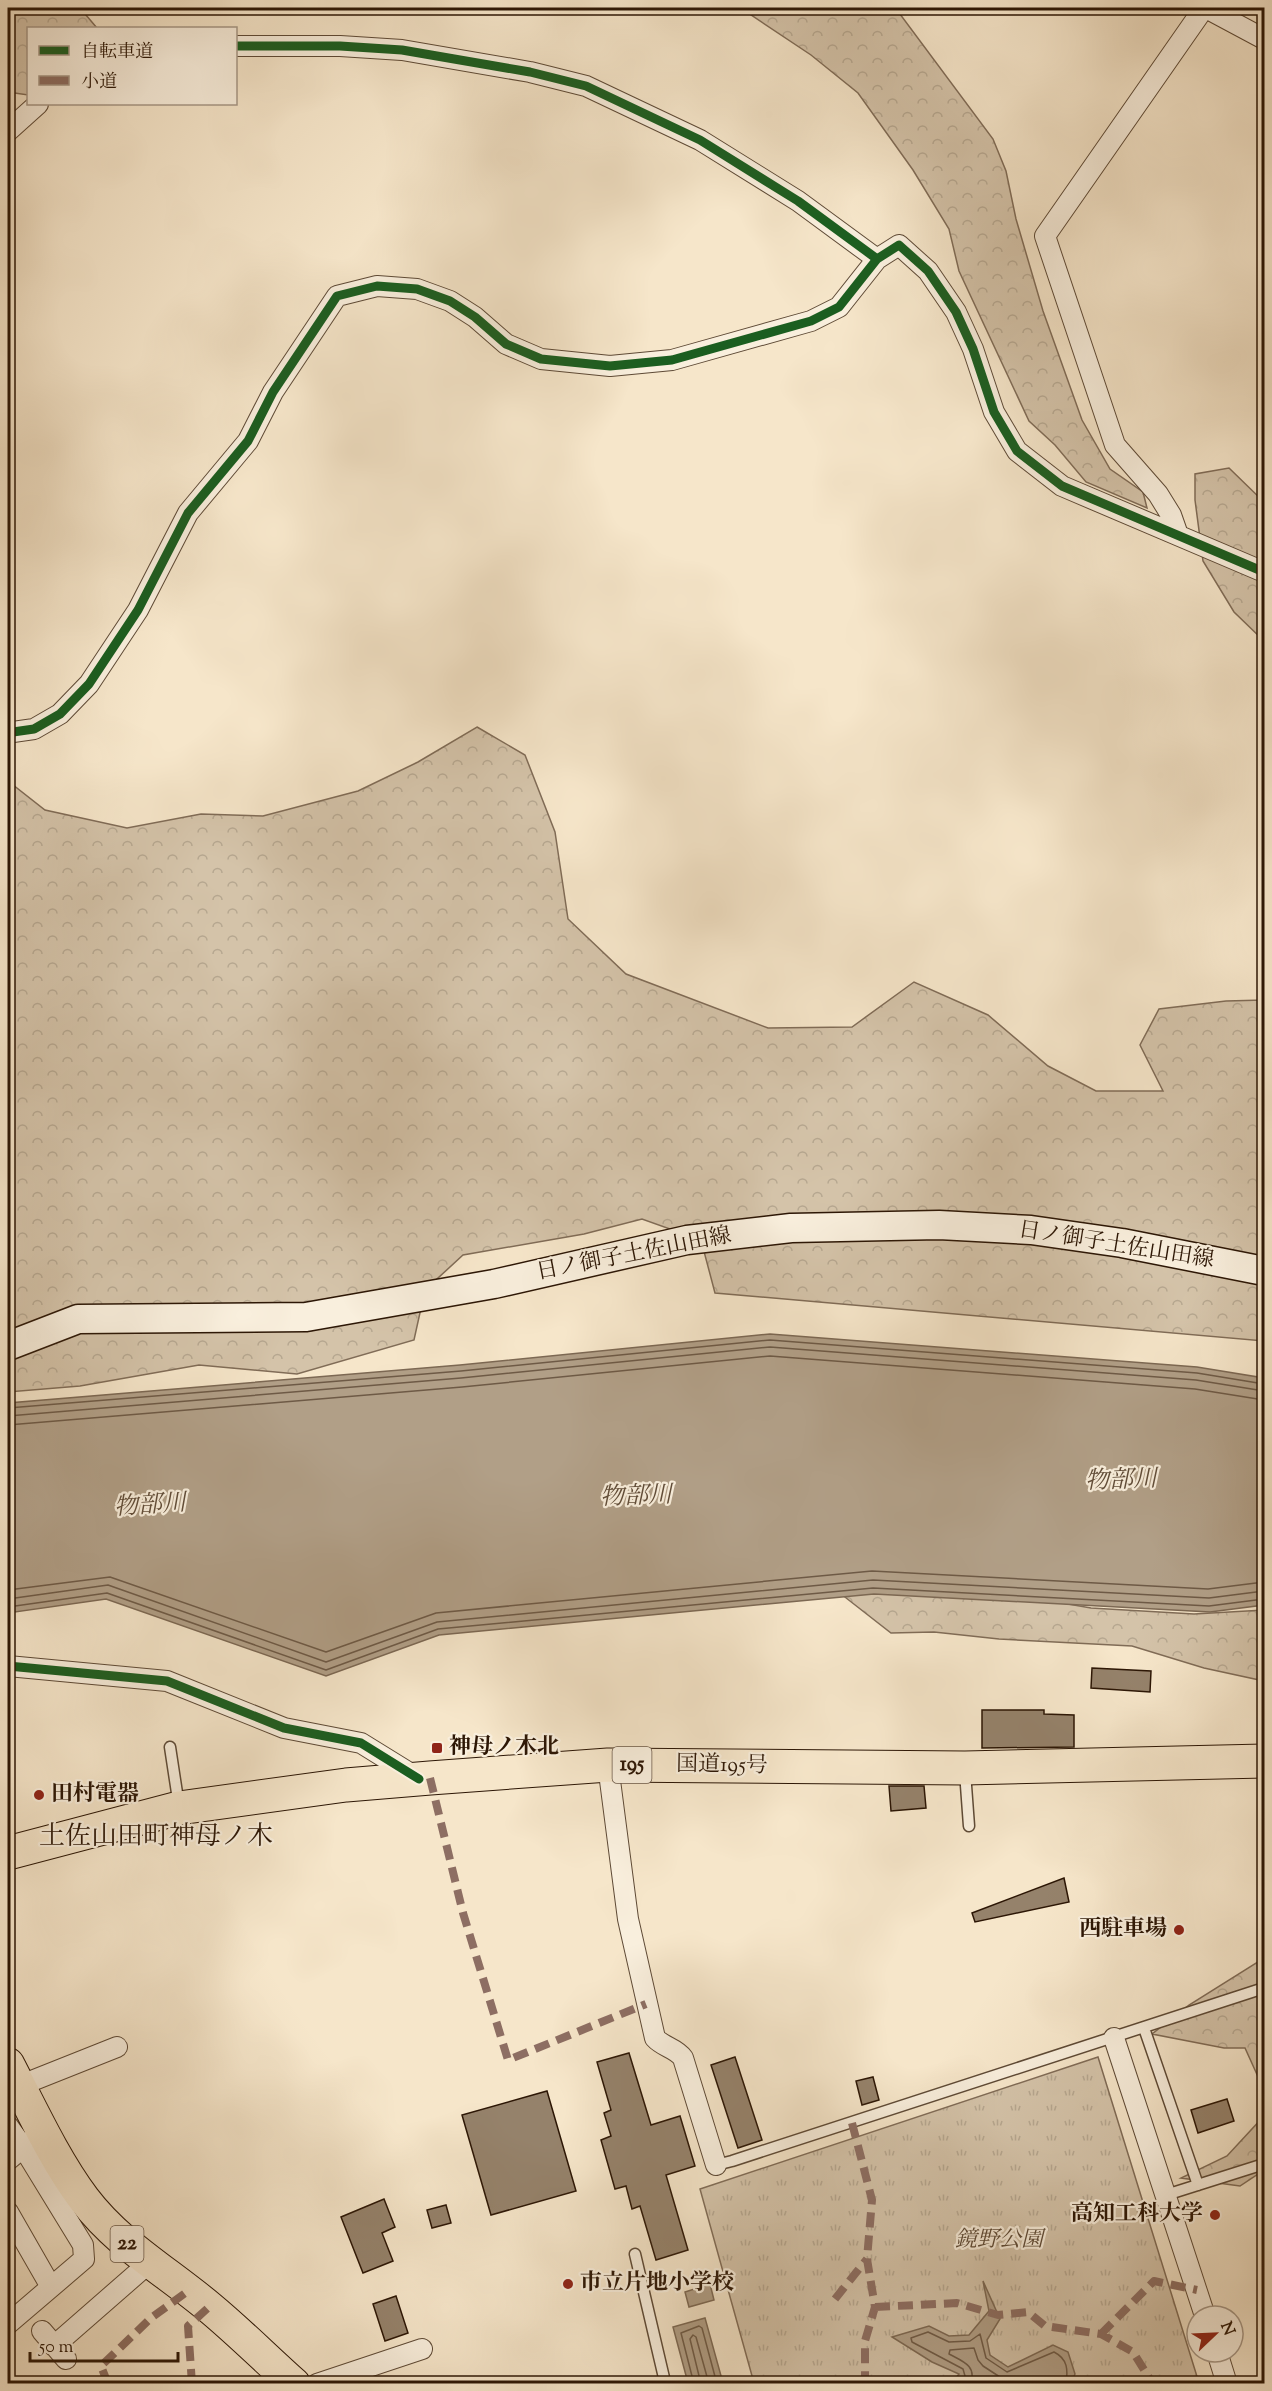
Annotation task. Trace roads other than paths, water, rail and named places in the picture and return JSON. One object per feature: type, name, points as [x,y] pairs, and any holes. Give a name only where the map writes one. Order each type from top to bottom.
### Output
[{"type":"highway","name":"国道195号","points":[[8,1852],[179,1808],[346,1785],[608,1765],[965,1768],[1264,1761]]},
{"type":"main road","name":"日ノ御子土佐山田線","points":[[8,1346],[78,1319],[306,1317],[494,1284],[687,1240],[791,1227],[939,1225],[1031,1230],[1122,1243],[1264,1271]]},
{"type":"main road","name":"22","points":[[13,2075],[33,2139],[109,2228],[149,2263],[209,2307],[294,2384]]},
{"type":"street","points":[[1178,535],[1171,515],[1158,494],[1115,445],[1045,236],[1205,8],[1264,39]]},
{"type":"street","points":[[237,46],[340,46],[402,50],[530,72],[586,86],[700,140],[798,201],[877,259]]},
{"type":"street","points":[[8,130],[37,105]]},
{"type":"street","points":[[13,732],[34,729],[60,714],[89,684],[138,610],[188,513],[248,441],[273,392],[337,297],[377,286],[417,289],[450,301],[475,317],[506,344],[541,359],[610,366],[672,360],[811,321],[839,307],[877,259],[899,245],[928,271],[956,312],[974,349],[994,412],[1017,451],[1062,486],[1264,572]]},
{"type":"street","points":[[8,1665],[167,1681],[284,1728],[361,1743],[418,1779]]},
{"type":"street","points":[[608,1765],[628,1919],[655,2038],[662,2045],[679,2052],[683,2058],[716,2165]]},
{"type":"street","points":[[1114,2038],[1201,2304]]},
{"type":"street","points":[[13,2075],[117,2047]]},
{"type":"street","points":[[8,2126],[33,2139],[83,2245],[84,2259],[51,2287],[10,2315]]},
{"type":"street","points":[[8,2160],[33,2139]]},
{"type":"street","points":[[8,2212],[51,2287]]},
{"type":"street","points":[[54,2345],[149,2263]]},
{"type":"street","points":[[317,2384],[422,2349]]},
{"type":"street","points":[[1221,2364],[1227,2384]]},
{"type":"lane","points":[[170,1747],[179,1808]]},
{"type":"lane","points":[[965,1768],[969,1826]]},
{"type":"lane","points":[[716,2165],[732,2162],[1264,1988]]},
{"type":"lane","points":[[1144,2028],[1198,2185]]},
{"type":"lane","points":[[1166,2196],[1264,2164]]},
{"type":"lane","points":[[635,2254],[664,2384]]},
{"type":"water","name":"物部川","points":[[770,1334],[1197,1367],[1264,1378],[1264,1605],[1210,1612],[874,1594],[439,1635],[326,1676],[106,1599],[8,1613],[8,1403],[460,1365]]},
{"type":"water","points":[[983,2281],[1000,2319],[987,2340],[990,2355],[1008,2367],[1053,2345],[1068,2352],[1075,2374],[1071,2383],[1034,2378],[1032,2383],[993,2381],[952,2383],[959,2374],[932,2362],[892,2337],[929,2326],[949,2336],[969,2335],[989,2311]]},
{"type":"water","points":[[710,2284],[714,2300],[689,2307],[685,2292]]},
{"type":"water","points":[[705,2318],[723,2383],[688,2383],[673,2327]]},
{"type":"place","name":"神母ノ木北","points":[[437,1748]]},
{"type":"place","name":"田村電器","points":[[39,1795]]},
{"type":"place","name":"西駐車場","points":[[1179,1930]]},
{"type":"place","name":"高知工科大学","points":[[1215,2215]]},
{"type":"place","name":"市立片地小学校","points":[[568,2284]]},
{"type":"district","name":"土佐山田町神母ノ木","points":[[156,1837]]},
{"type":"park label","name":"鏡野公園","points":[[999,2241]]}]
